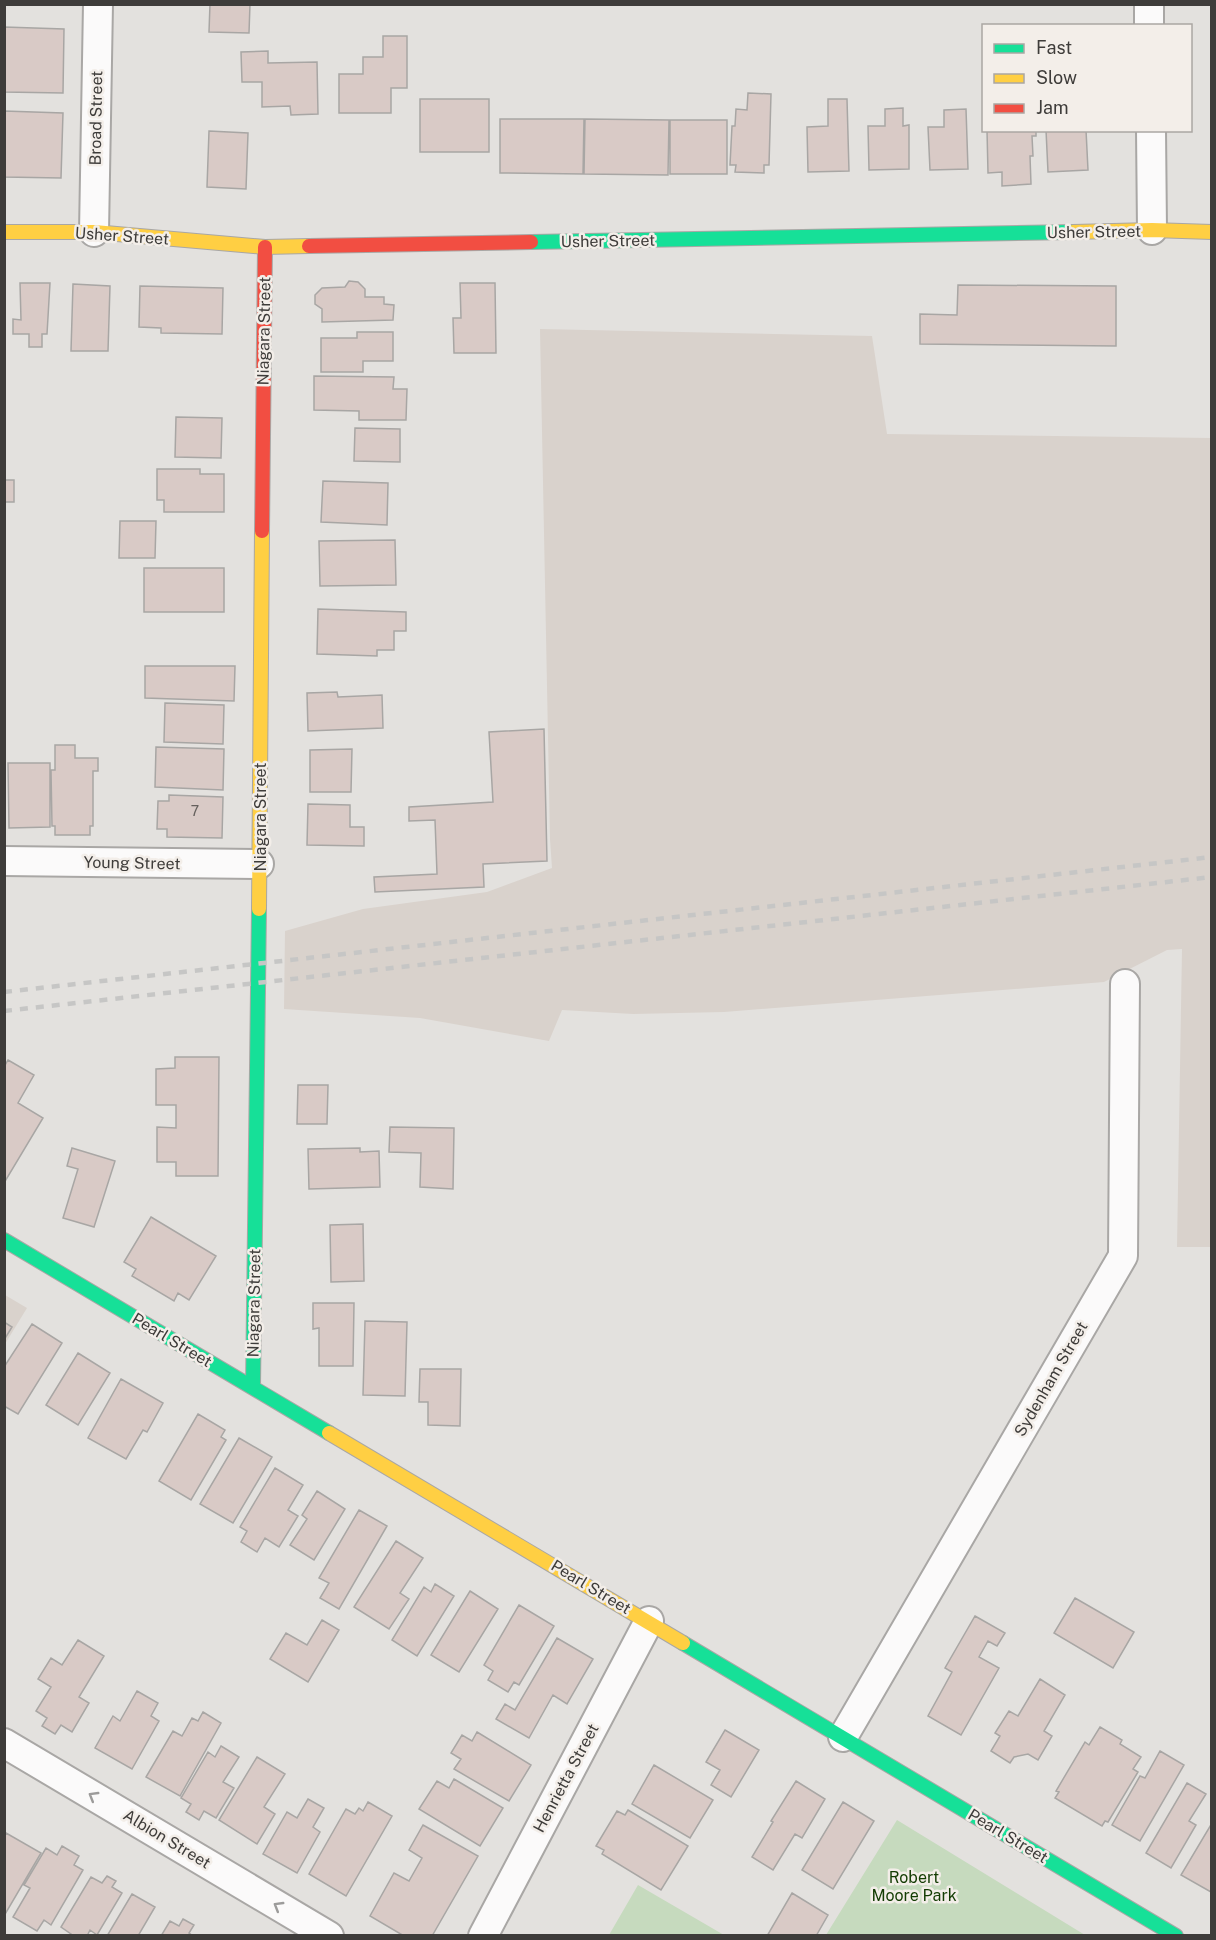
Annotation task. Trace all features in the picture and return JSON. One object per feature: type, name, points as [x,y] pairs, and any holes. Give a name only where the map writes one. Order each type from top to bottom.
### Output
[{"type":"street","name":"Broad Street","points":[[94,232],[98,4]]},
{"type":"street","points":[[1149,4],[1149,24]]},
{"type":"street","points":[[1151,132],[1152,231]]},
{"type":"street","name":"Usher Street","points":[[4,232],[94,232],[265,247],[1152,231],[1212,232]]},
{"type":"street","name":"Niagara Street","points":[[253,1387],[265,247]]},
{"type":"street","name":"Young Street","points":[[4,861],[259,864]]},
{"type":"street","name":"Sydenham Street","points":[[843,1737],[1122,1256],[1125,984]]},
{"type":"street","name":"Pearl Street","points":[[4,1240],[1176,1935]]},
{"type":"street","name":"Henrietta Street","points":[[483,1935],[649,1621]]},
{"type":"street","name":"Albion Street","points":[[4,1743],[329,1935]]},
{"type":"shaded area","points":[[540,329],[872,336],[887,434],[1211,438],[1211,1247],[1177,1247],[1182,949],[1167,950],[1104,982],[724,1012],[633,1014],[562,1010],[549,1041],[420,1018],[284,1009],[285,931],[363,909],[487,892],[552,868]]},
{"type":"shaded area","points":[[5,1295],[27,1308],[5,1344]]},
{"type":"green space","name":"Robert Moore Park","points":[[897,1820],[1085,1935],[826,1935]]},
{"type":"green space","points":[[638,1885],[724,1935],[609,1935]]},
{"type":"building","points":[[210,4],[250,4],[249,33],[209,32]]},
{"type":"building","points":[[4,27],[64,29],[63,93],[4,92]]},
{"type":"building","points":[[383,36],[407,36],[407,88],[391,88],[391,113],[339,113],[339,74],[363,74],[363,57],[383,57]]},
{"type":"building","points":[[268,51],[268,63],[317,62],[318,114],[291,115],[290,106],[262,107],[262,82],[242,82],[241,52]]},
{"type":"building","points":[[748,93],[771,94],[769,165],[764,165],[764,173],[735,172],[736,165],[730,165],[732,126],[735,126],[736,109],[747,110]]},
{"type":"building","points":[[420,99],[489,99],[489,152],[420,152]]},
{"type":"building","points":[[828,99],[847,99],[849,171],[808,172],[807,127],[828,126]]},
{"type":"building","points":[[903,108],[903,126],[909,125],[909,169],[869,170],[868,126],[885,126],[885,109]]},
{"type":"building","points":[[966,109],[968,169],[930,170],[928,127],[944,127],[944,110]]},
{"type":"building","points":[[4,111],[63,113],[61,178],[4,177]]},
{"type":"building","points":[[500,119],[584,119],[583,174],[500,173]]},
{"type":"building","points":[[585,119],[669,120],[668,175],[584,174]]},
{"type":"building","points":[[670,120],[727,120],[727,174],[670,174]]},
{"type":"building","points":[[209,131],[248,133],[246,189],[207,187]]},
{"type":"building","points":[[987,132],[1036,132],[1036,136],[1032,136],[1033,156],[1030,156],[1031,184],[1002,186],[1002,172],[988,173]]},
{"type":"building","points":[[1046,132],[1086,132],[1088,170],[1048,172]]},
{"type":"building","points":[[349,281],[358,282],[365,289],[365,297],[384,297],[384,304],[394,305],[393,320],[322,322],[322,309],[315,304],[315,295],[322,288],[345,287]]},
{"type":"building","points":[[20,283],[50,283],[47,334],[42,334],[42,347],[29,347],[29,334],[13,334],[13,319],[21,320]]},
{"type":"building","points":[[460,283],[495,283],[496,353],[454,353],[453,318],[461,318]]},
{"type":"building","points":[[73,284],[110,286],[108,351],[71,351]]},
{"type":"building","points":[[958,285],[1116,286],[1116,346],[920,344],[920,314],[957,315]]},
{"type":"building","points":[[140,286],[223,288],[222,334],[161,333],[161,328],[139,327]]},
{"type":"building","points":[[357,332],[393,332],[393,361],[363,361],[363,372],[321,372],[321,338],[357,338]]},
{"type":"building","points":[[314,376],[394,377],[393,389],[407,389],[406,420],[359,420],[359,411],[314,410]]},
{"type":"building","points":[[176,417],[222,418],[221,458],[175,457]]},
{"type":"building","points":[[355,428],[400,429],[400,462],[354,461]]},
{"type":"building","points":[[157,469],[200,469],[200,474],[224,474],[224,512],[164,512],[164,500],[157,500]]},
{"type":"building","points":[[4,480],[14,480],[14,502],[4,502]]},
{"type":"building","points":[[323,481],[388,483],[387,525],[321,522]]},
{"type":"building","points":[[120,521],[156,521],[155,558],[119,558]]},
{"type":"building","points":[[395,540],[396,585],[320,586],[319,541]]},
{"type":"building","points":[[144,568],[224,568],[224,612],[144,612]]},
{"type":"building","points":[[318,609],[406,612],[406,631],[394,631],[394,650],[377,650],[377,656],[317,654]]},
{"type":"building","points":[[145,666],[235,666],[234,701],[145,698]]},
{"type":"building","points":[[337,692],[338,697],[382,695],[383,728],[308,731],[307,693]]},
{"type":"building","points":[[165,703],[224,705],[223,744],[164,742]]},
{"type":"building","points":[[544,729],[547,861],[483,864],[484,887],[375,892],[374,877],[437,874],[435,820],[409,821],[409,807],[493,802],[489,732]]},
{"type":"building","points":[[55,745],[75,745],[75,758],[98,758],[98,771],[93,771],[93,826],[90,826],[90,835],[55,835],[55,826],[52,826],[51,770],[55,770]]},
{"type":"building","points":[[156,747],[224,749],[223,790],[155,787]]},
{"type":"building","points":[[352,749],[351,792],[310,792],[310,750]]},
{"type":"building","points":[[8,763],[50,763],[50,827],[9,828]]},
{"type":"building","points":[[169,795],[223,797],[222,838],[167,837],[167,829],[157,829],[158,801],[169,801]]},
{"type":"building","points":[[308,804],[350,805],[350,827],[364,827],[364,846],[307,845]]},
{"type":"building","points":[[175,1057],[219,1057],[218,1176],[176,1176],[176,1162],[157,1162],[157,1127],[176,1128],[176,1105],[156,1105],[156,1069],[175,1068]]},
{"type":"building","points":[[8,1060],[34,1075],[18,1103],[43,1118],[4,1183],[4,1067]]},
{"type":"building","points":[[298,1085],[328,1085],[327,1124],[297,1124]]},
{"type":"building","points":[[390,1127],[454,1128],[453,1189],[420,1187],[421,1153],[389,1152]]},
{"type":"building","points":[[72,1148],[115,1161],[94,1227],[63,1218],[78,1169],[67,1166]]},
{"type":"building","points":[[360,1148],[360,1152],[379,1151],[380,1187],[309,1189],[308,1149]]},
{"type":"building","points":[[151,1217],[216,1256],[189,1300],[178,1293],[174,1301],[132,1276],[136,1269],[124,1262]]},
{"type":"building","points":[[363,1224],[364,1281],[331,1282],[330,1225]]},
{"type":"building","points":[[313,1303],[354,1303],[353,1366],[319,1366],[319,1328],[313,1329]]},
{"type":"building","points":[[365,1321],[407,1322],[405,1396],[363,1395]]},
{"type":"building","points":[[4,1322],[12,1327],[4,1340]]},
{"type":"building","points":[[32,1324],[62,1343],[18,1414],[4,1406],[4,1367]]},
{"type":"building","points":[[78,1353],[110,1373],[78,1425],[46,1405]]},
{"type":"building","points":[[420,1369],[461,1369],[460,1426],[428,1425],[428,1402],[419,1402]]},
{"type":"building","points":[[121,1379],[163,1403],[147,1432],[143,1430],[126,1459],[88,1438]]},
{"type":"building","points":[[198,1414],[225,1430],[221,1437],[226,1440],[191,1500],[159,1481]]},
{"type":"building","points":[[239,1438],[272,1457],[233,1523],[200,1504]]},
{"type":"building","points":[[275,1468],[303,1485],[288,1510],[298,1516],[279,1547],[265,1538],[257,1552],[241,1542],[247,1531],[240,1527]]},
{"type":"building","points":[[317,1491],[345,1509],[314,1560],[290,1545],[307,1519],[302,1515]]},
{"type":"building","points":[[359,1510],[387,1526],[339,1609],[320,1598],[329,1583],[319,1578]]},
{"type":"building","points":[[396,1541],[423,1558],[400,1593],[409,1599],[389,1629],[354,1607]]},
{"type":"building","points":[[435,1584],[454,1596],[417,1656],[392,1640],[424,1587],[431,1592]]},
{"type":"building","points":[[470,1591],[498,1609],[459,1672],[431,1655]]},
{"type":"building","points":[[1075,1598],[1134,1632],[1113,1668],[1054,1633]]},
{"type":"building","points":[[519,1605],[554,1626],[519,1685],[514,1682],[508,1692],[488,1680],[493,1671],[484,1665]]},
{"type":"building","points":[[975,1616],[1005,1633],[997,1646],[988,1641],[979,1657],[999,1668],[961,1735],[928,1716],[952,1672],[945,1668]]},
{"type":"building","points":[[322,1620],[339,1630],[308,1682],[270,1659],[286,1633],[307,1645]]},
{"type":"building","points":[[557,1638],[593,1659],[567,1704],[553,1695],[529,1738],[496,1719],[505,1704],[515,1710]]},
{"type":"building","points":[[78,1640],[104,1656],[79,1697],[89,1703],[72,1732],[61,1725],[55,1734],[42,1726],[47,1718],[36,1711],[51,1687],[38,1679],[51,1658],[62,1665]]},
{"type":"building","points":[[1040,1679],[1065,1695],[1044,1731],[1052,1736],[1038,1760],[1028,1754],[1014,1757],[1010,1763],[991,1751],[1000,1736],[995,1733],[1009,1711],[1018,1716]]},
{"type":"building","points":[[137,1691],[158,1703],[151,1716],[159,1721],[132,1769],[95,1748],[113,1716],[120,1721]]},
{"type":"building","points":[[203,1712],[221,1723],[180,1796],[146,1777],[173,1731],[182,1736],[192,1718],[198,1721]]},
{"type":"building","points":[[1100,1727],[1122,1740],[1120,1744],[1141,1757],[1133,1769],[1138,1772],[1108,1822],[1105,1821],[1102,1826],[1055,1798],[1059,1792],[1056,1791],[1085,1742],[1089,1745]]},
{"type":"building","points":[[725,1730],[759,1750],[731,1797],[711,1785],[720,1770],[706,1762]]},
{"type":"building","points":[[477,1732],[531,1765],[509,1801],[454,1769],[461,1759],[451,1753],[462,1735],[472,1741]]},
{"type":"building","points":[[221,1746],[239,1757],[223,1782],[234,1788],[216,1818],[204,1811],[199,1820],[186,1812],[191,1804],[181,1798],[208,1752],[215,1757]]},
{"type":"building","points":[[1160,1751],[1184,1765],[1140,1841],[1112,1825],[1140,1776],[1145,1778]]},
{"type":"building","points":[[257,1757],[285,1774],[264,1807],[275,1814],[257,1844],[219,1820]]},
{"type":"building","points":[[654,1765],[713,1800],[690,1838],[632,1804]]},
{"type":"building","points":[[454,1779],[503,1808],[480,1846],[419,1809],[437,1781],[449,1788]]},
{"type":"building","points":[[796,1781],[825,1799],[802,1838],[795,1834],[773,1870],[752,1857]]},
{"type":"building","points":[[1187,1783],[1206,1794],[1189,1821],[1196,1825],[1171,1868],[1146,1853]]},
{"type":"building","points":[[308,1799],[324,1808],[313,1827],[320,1832],[297,1873],[263,1854],[287,1812],[297,1818]]},
{"type":"building","points":[[368,1802],[392,1816],[346,1896],[309,1874],[346,1809],[355,1814],[359,1808],[363,1811]]},
{"type":"building","points":[[843,1802],[874,1821],[833,1889],[802,1870]]},
{"type":"building","points":[[628,1810],[688,1846],[661,1890],[602,1854],[604,1850],[596,1846],[617,1811],[625,1815]]},
{"type":"building","points":[[1212,1823],[1212,1891],[1211,1892],[1181,1875]]},
{"type":"building","points":[[423,1825],[478,1856],[432,1936],[404,1936],[370,1916],[394,1873],[409,1881],[422,1858],[409,1850]]},
{"type":"building","points":[[6,1833],[41,1853],[4,1916],[4,1837]]},
{"type":"building","points":[[62,1846],[79,1856],[74,1865],[83,1870],[51,1925],[44,1920],[37,1931],[13,1917],[30,1888],[24,1885],[46,1848],[57,1855]]},
{"type":"building","points":[[107,1876],[116,1881],[112,1887],[122,1893],[97,1935],[90,1930],[87,1936],[74,1936],[61,1927],[91,1877],[102,1883]]},
{"type":"building","points":[[792,1893],[828,1915],[816,1936],[767,1936]]},
{"type":"building","points":[[132,1894],[155,1907],[138,1936],[107,1936]]},
{"type":"building","points":[[183,1919],[194,1925],[189,1933],[193,1936],[161,1936],[170,1921],[179,1926]]},
{"type":"railway","points":[[4,992],[1212,857]]},
{"type":"railway","points":[[4,1011],[1212,877]]},
{"type":"traffic: fast","points":[[531,242],[1073,232]]},
{"type":"traffic: fast","points":[[253,1387],[259,909]]},
{"type":"traffic: fast","points":[[4,1240],[329,1433]]},
{"type":"traffic: fast","points":[[683,1643],[1176,1936]]},
{"type":"traffic: slow","points":[[1073,232],[1152,230],[1212,232]]},
{"type":"traffic: slow","points":[[4,232],[94,232],[265,247],[309,246]]},
{"type":"traffic: slow","points":[[259,909],[262,531]]},
{"type":"traffic: slow","points":[[329,1433],[683,1643]]},
{"type":"traffic: jam","points":[[309,246],[531,242]]},
{"type":"traffic: jam","points":[[262,531],[265,247]]}]
